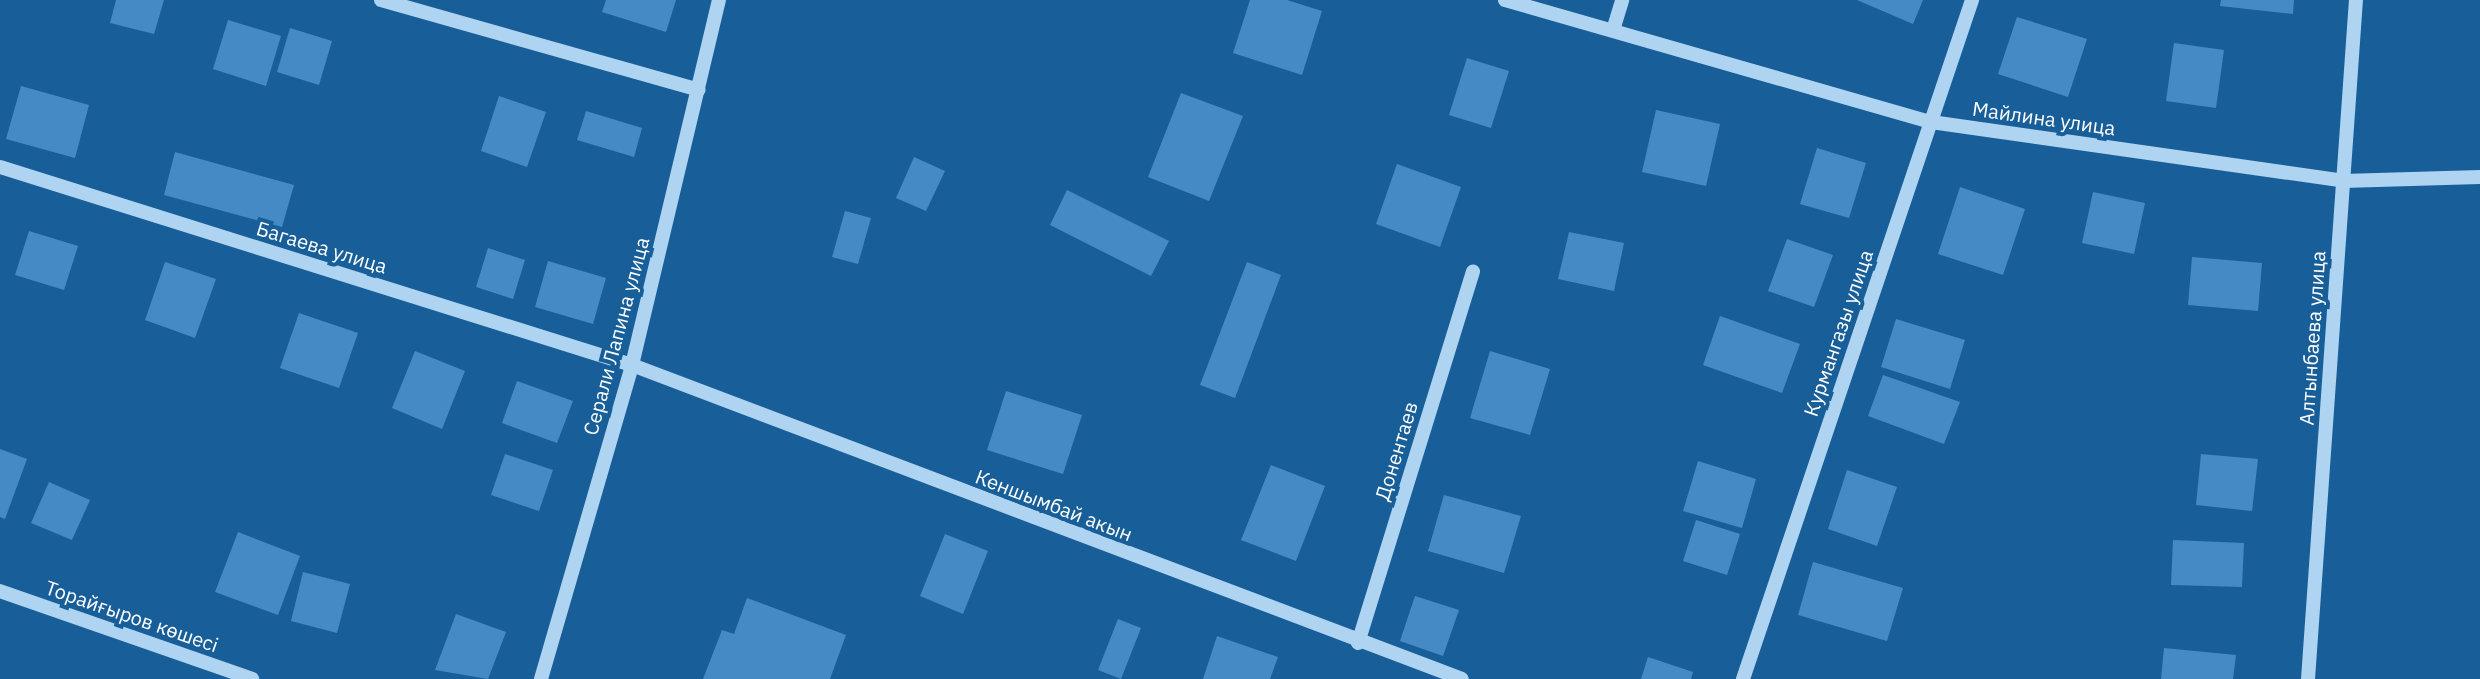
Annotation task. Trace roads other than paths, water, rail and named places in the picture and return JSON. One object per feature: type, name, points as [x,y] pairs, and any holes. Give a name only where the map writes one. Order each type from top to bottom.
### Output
[{"type":"street","points":[[381,0],[698,90]]},
{"type":"street","name":"Серали Лапина улица","points":[[541,679],[632,365],[719,0]]},
{"type":"street","name":"Майлина улица","points":[[1505,0],[1614,27],[1931,122],[2343,181],[2480,177]]},
{"type":"street","points":[[1614,27],[1622,0]]},
{"type":"street","name":"Курмангазы улица","points":[[1743,679],[1972,0]]},
{"type":"street","name":"Алтынбаева улица","points":[[2308,679],[2356,0]]},
{"type":"street","name":"Багаева улица","points":[[0,167],[632,365]]},
{"type":"street","name":"Донентаев","points":[[1358,643],[1473,271]]},
{"type":"street","name":"Кеншымбай акын","points":[[632,365],[1358,643],[1462,679]]},
{"type":"street","name":"Торайғыров көшесі","points":[[0,591],[252,679]]}]
